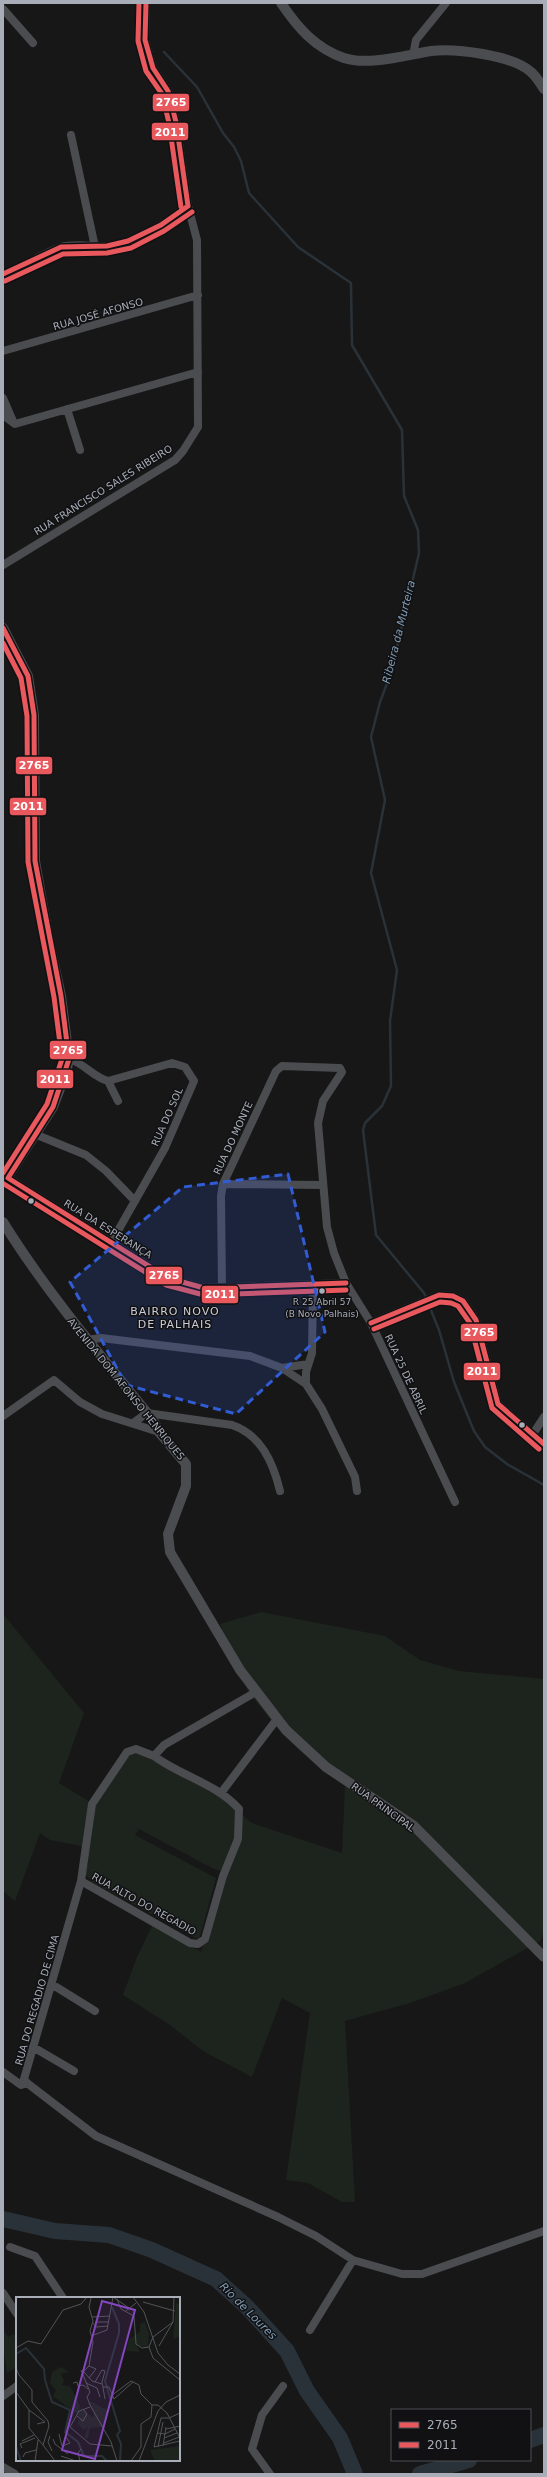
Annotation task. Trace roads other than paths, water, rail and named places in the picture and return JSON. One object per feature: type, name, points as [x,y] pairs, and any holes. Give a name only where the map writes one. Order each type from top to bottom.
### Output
[{"type":"street","name":"RUA FRANCISCO SALES RIBEIRO","points":[[3,565],[175,460],[183,451],[198,427],[197,240],[188,206],[176,122],[168,91],[153,68],[146,40],[146,3]]},
{"type":"street","points":[[281,3],[298,28],[309,38],[320,47],[345,58],[387,60],[433,51],[464,51],[498,56],[530,71],[544,89]]},
{"type":"street","points":[[413,55],[416,40],[446,3]]},
{"type":"street","points":[[3,9],[33,43]]},
{"type":"street","points":[[71,136],[95,246]]},
{"type":"street","points":[[3,274],[20,269],[63,246],[111,245],[140,236],[170,220],[188,206]]},
{"type":"street","name":"RUA JOSÉ AFONSO","points":[[3,351],[198,295]]},
{"type":"street","points":[[14,424],[198,372]]},
{"type":"street","points":[[3,398],[14,424]]},
{"type":"street","points":[[67,409],[80,450]]},
{"type":"street","points":[[3,415],[14,424]]},
{"type":"street","points":[[3,628],[28,676],[34,714],[35,861],[61,996],[69,1059],[53,1107],[37,1135],[6,1181]]},
{"type":"street","points":[[69,1059],[78,1061],[101,1079],[108,1080],[118,1101]]},
{"type":"street","name":"RUA DO SOL","points":[[108,1080],[172,1063],[185,1067],[194,1081],[165,1148],[111,1243]]},
{"type":"street","name":"RUA DO MONTE","points":[[222,1288],[221,1196],[223,1184],[278,1068],[333,1067],[340,1068],[342,1072]]},
{"type":"street","name":"RUA 25 DE ABRIL","points":[[342,1072],[323,1101],[319,1112],[318,1123],[327,1227],[334,1253],[346,1283],[371,1323],[455,1502]]},
{"type":"street","points":[[37,1135],[86,1155],[106,1170],[135,1201]]},
{"type":"street","name":"RUA DA ESPERANÇA","points":[[6,1181],[168,1278],[204,1288],[346,1283]]},
{"type":"street","points":[[223,1184],[323,1185]]},
{"type":"street","name":"AVENIDA DOM AFONSO HENRIQUES","points":[[3,1222],[30,1265],[147,1413],[159,1432],[186,1464],[186,1486],[168,1534],[170,1552],[240,1670],[256,1692]]},
{"type":"street","points":[[306,1384],[308,1364],[312,1354],[313,1284]]},
{"type":"street","points":[[371,1323],[432,1298],[453,1296],[463,1301],[476,1320],[498,1404],[544,1444]]},
{"type":"street","points":[[88,1340],[101,1338],[250,1356],[282,1368],[306,1384],[322,1409],[355,1477],[357,1491]]},
{"type":"street","points":[[282,1368],[308,1364]]},
{"type":"street","points":[[3,1416],[54,1380],[80,1402],[102,1414],[159,1432]]},
{"type":"street","points":[[133,1424],[147,1413],[232,1424],[242,1428],[263,1447],[275,1469],[280,1490]]},
{"type":"street","points":[[533,1434],[544,1417]]},
{"type":"street","points":[[154,1756],[164,1745],[256,1692]]},
{"type":"street","name":"RUA PRINCIPAL","points":[[256,1692],[277,1719],[326,1767],[414,1826],[544,1957]]},
{"type":"street","points":[[221,1793],[277,1719]]},
{"type":"street","name":"RUA DO REGADIO DE CIMA","points":[[27,2084],[24,2079],[53,1985],[80,1880],[92,1804],[127,1752],[136,1749],[154,1756],[165,1764],[229,1797],[240,1809],[239,1828],[204,1939],[198,1944]]},
{"type":"street","name":"RUA ALTO DO REGADIO","points":[[80,1880],[190,1943],[198,1944]]},
{"type":"street","points":[[53,1985],[94,2011]]},
{"type":"street","points":[[33,2048],[74,2071]]},
{"type":"street","points":[[3,2072],[21,2085],[27,2084],[96,2136],[278,2217],[316,2236],[353,2260],[402,2274],[422,2274],[544,2231]]},
{"type":"street","points":[[10,2247],[35,2256],[62,2297]]},
{"type":"street","points":[[310,2330],[353,2260]]},
{"type":"street","points":[[3,2293],[16,2312]]},
{"type":"street","points":[[270,2474],[252,2449],[262,2415],[283,2386]]},
{"type":"street","points":[[3,2396],[16,2387]]},
{"type":"street","points":[[3,2467],[15,2474]]},
{"type":"waterway","name":"Ribeira da Murteira","points":[[164,52],[197,87],[223,133],[234,147],[241,161],[249,193],[298,247],[351,283],[352,345],[402,430],[404,496],[418,530],[419,553],[391,673],[380,702],[371,737],[385,800],[371,873],[397,970],[390,1021],[391,1086],[382,1106],[365,1123],[363,1130],[376,1235],[424,1293],[439,1330],[454,1382],[474,1431],[485,1447],[507,1464],[544,1485]]},
{"type":"waterway","name":"Rio de Loures","points":[[3,2219],[55,2231],[109,2235],[152,2250],[216,2279],[247,2307],[287,2351],[307,2391],[340,2438],[355,2474]]},
{"type":"waterway","name":"Rio de Loures","points":[[531,2440],[544,2435]]},
{"type":"waterway","name":"Rio de Loures","points":[[420,2474],[466,2461]]},
{"type":"place","name":"R 25 Abril 57 (B Novo Palhais)","points":[[322,1291]]},
{"type":"district","name":"BAIRRO NOVO DE PALHAIS","points":[[175,1317]]}]
